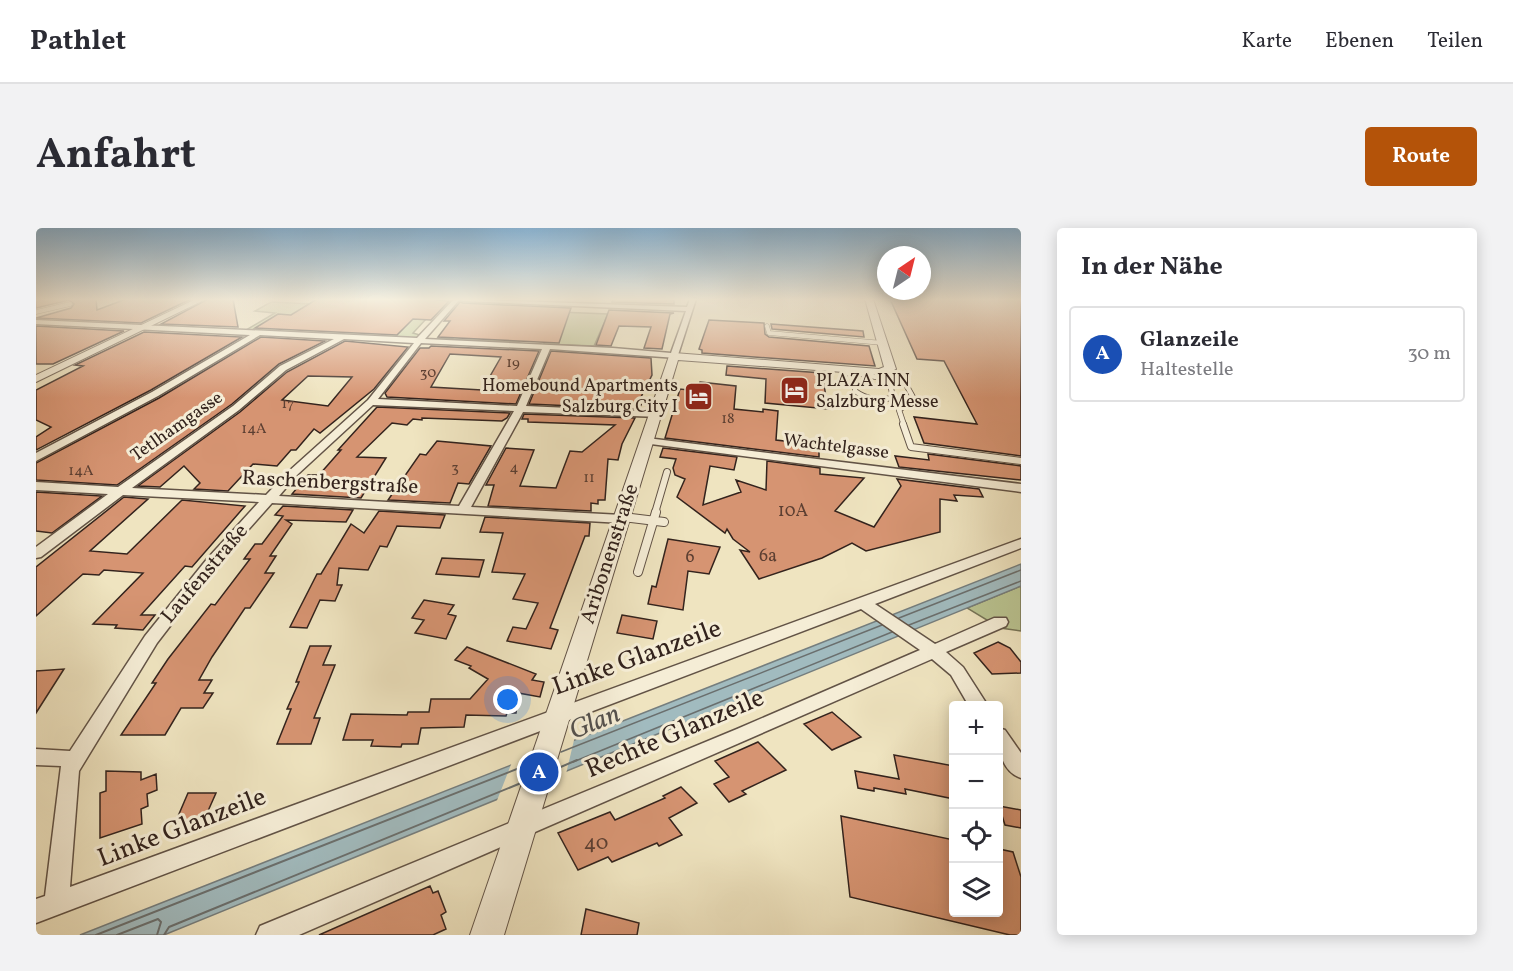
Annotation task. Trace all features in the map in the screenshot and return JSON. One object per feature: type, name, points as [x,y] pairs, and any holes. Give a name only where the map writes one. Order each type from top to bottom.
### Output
[{"type":"street","points":[[36,379],[131,332]]},
{"type":"street","points":[[238,332],[547,347],[841,370],[888,371],[880,332]]},
{"type":"street","name":"Laufenstraße","points":[[46,907],[69,770],[151,640],[212,562],[293,473],[371,402],[427,332]]},
{"type":"street","name":"Aribonenstraße","points":[[487,935],[682,332]]},
{"type":"street","points":[[36,458],[155,394],[258,333]]},
{"type":"street","name":"Tetlhamgasse","points":[[36,554],[119,491],[236,408],[283,368],[343,338]]},
{"type":"street","points":[[463,510],[520,409],[547,347]]},
{"type":"street","points":[[371,402],[656,415]]},
{"type":"street","name":"Wachtelgasse","points":[[647,441],[1021,488]]},
{"type":"street","name":"Raschenbergstraße","points":[[36,486],[622,518]]},
{"type":"street","name":"Linke Glanzeile","points":[[46,907],[869,607],[1021,543]]},
{"type":"street","points":[[869,607],[935,652],[957,671],[976,701]]},
{"type":"street","name":"Rechte Glanzeile","points":[[269,935],[525,819],[935,652],[1000,622]]},
{"type":"street","points":[[1003,741],[1021,770]]},
{"type":"street","points":[[36,757],[75,759]]},
{"type":"lane","points":[[769,332],[884,345]]},
{"type":"lane","points":[[869,345],[884,345]]},
{"type":"lane","points":[[841,370],[886,379],[890,383],[893,398],[870,398],[857,394],[855,377],[841,370]]},
{"type":"lane","points":[[888,371],[902,377],[908,383],[914,399],[899,410],[910,447],[1021,460]]},
{"type":"lane","points":[[638,572],[667,472]]},
{"type":"lane","points":[[622,518],[664,522]]},
{"type":"green space","points":[[289,332],[414,332],[420,335],[417,338]]},
{"type":"green space","points":[[456,332],[600,332],[594,346],[544,344],[546,338],[523,337],[519,342],[437,339],[453,338]]},
{"type":"green space","points":[[1021,586],[1021,631],[1000,628],[967,608]]},
{"type":"water","points":[[1021,564],[1021,586],[164,935],[80,935]]},
{"type":"pier","points":[[575,736],[566,774],[496,803],[512,762]]},
{"type":"building","points":[[36,332],[122,332],[53,364],[36,364]]},
{"type":"building","points":[[144,332],[242,337],[151,390],[36,450],[36,437],[51,427],[36,420],[36,390],[83,366],[75,365]]},
{"type":"building","points":[[336,332],[400,332],[397,335]]},
{"type":"building","points":[[442,332],[563,332],[559,343],[438,337]]},
{"type":"building","points":[[601,332],[617,332],[611,346],[596,345]]},
{"type":"building","points":[[649,332],[666,332],[662,349],[644,348]]},
{"type":"building","points":[[705,332],[765,332],[769,337],[869,346],[875,366],[702,353],[699,349]]},
{"type":"building","points":[[806,332],[863,332],[864,337]]},
{"type":"building","points":[[905,332],[1021,332],[1021,456],[924,443],[914,417],[977,424],[944,361],[917,359]]},
{"type":"building","points":[[261,337],[325,341],[279,364],[232,404],[117,485],[36,480],[36,463],[159,398]]},
{"type":"building","points":[[345,341],[408,347],[374,389],[320,433],[314,429],[296,450],[291,450],[277,466],[253,464],[228,491],[194,489],[200,483],[184,466],[160,487],[138,486],[240,412],[287,372]],"holes":[[[308,376],[352,377],[328,406],[282,400]]]},
{"type":"building","points":[[431,346],[539,351],[516,404],[387,397],[385,393],[420,348]],"holes":[[[450,354],[501,357],[482,390],[431,387]]]},
{"type":"building","points":[[551,351],[651,358],[652,375],[637,405],[637,407],[641,405],[639,409],[529,404]]},
{"type":"building","name":"PLAZA INN Salzburg Messe","points":[[727,366],[822,373],[828,409],[765,403],[766,379],[726,375]]},
{"type":"building","points":[[700,382],[736,386],[734,409],[778,411],[776,440],[819,445],[819,457],[665,438],[680,389],[697,391]]},
{"type":"building","points":[[377,407],[510,413],[502,421],[422,418],[422,420],[413,419],[407,425],[392,423],[357,457],[386,458],[361,498],[292,494],[308,475],[319,475]]},
{"type":"building","points":[[524,414],[635,418],[622,444],[618,460],[608,459],[605,500],[598,500],[598,504],[591,503],[591,511],[488,506],[494,485],[486,485],[506,448],[534,450],[520,486],[556,488],[570,451],[582,452],[615,425],[528,422],[528,419],[522,419]]},
{"type":"building","points":[[437,441],[491,446],[469,484],[458,483],[450,503],[388,500],[420,454],[426,455]]},
{"type":"building","points":[[663,448],[737,457],[734,470],[710,466],[703,505],[741,492],[736,480],[766,490],[767,461],[820,468],[820,474],[864,478],[835,511],[874,527],[901,486],[897,479],[979,489],[983,497],[954,495],[957,501],[940,499],[940,532],[866,551],[852,543],[822,558],[759,579],[740,550],[750,552],[733,539],[727,529],[725,533],[677,497],[685,479],[675,475],[673,468],[676,459],[660,457]]},
{"type":"building","points":[[928,454],[1021,466],[1021,480],[899,467],[895,456],[929,460]]},
{"type":"building","points":[[36,492],[102,496],[52,533],[36,531]]},
{"type":"building","points":[[124,497],[148,499],[90,551],[127,554],[182,500],[245,506],[192,567],[185,566],[141,615],[155,615],[143,630],[115,628],[117,625],[93,624],[143,573],[104,570],[99,575],[83,574],[36,616],[36,567]]},
{"type":"building","points":[[283,506],[353,510],[346,522],[286,520],[292,524],[270,556],[276,556],[265,573],[274,573],[250,608],[245,608],[199,680],[212,680],[204,693],[213,693],[203,708],[181,708],[165,735],[121,735],[156,683],[152,683],[168,659],[211,604],[215,605],[250,559],[244,559],[255,544],[262,544],[283,516],[275,515]]},
{"type":"building","points":[[379,511],[445,515],[440,528],[397,526],[387,547],[380,546],[368,570],[339,568],[337,585],[342,585],[335,601],[320,600],[307,628],[290,627],[317,574],[321,574],[351,524],[364,533]]},
{"type":"building","points":[[485,517],[590,523],[589,536],[585,536],[550,628],[558,630],[551,649],[507,641],[513,627],[526,629],[538,603],[513,599],[525,574],[492,572],[503,533],[480,532]]},
{"type":"building","points":[[668,539],[720,547],[709,574],[688,571],[683,610],[648,604],[652,586],[656,587]]},
{"type":"building","points":[[442,558],[484,560],[479,577],[436,574]]},
{"type":"building","points":[[424,600],[454,605],[448,614],[456,616],[446,639],[415,633],[424,620],[412,618]]},
{"type":"building","points":[[622,615],[657,621],[653,639],[617,633]]},
{"type":"building","points":[[998,642],[1010,648],[1021,662],[1021,673],[992,674],[974,653]]},
{"type":"building","points":[[310,646],[331,646],[323,665],[335,665],[314,718],[320,718],[311,744],[277,744],[291,709],[287,709],[299,682],[296,682]]},
{"type":"building","points":[[467,647],[536,674],[532,680],[544,682],[540,697],[518,693],[516,713],[507,713],[506,716],[466,715],[464,727],[421,728],[418,744],[402,744],[401,747],[371,746],[373,740],[343,740],[351,714],[407,715],[408,712],[429,712],[431,699],[470,699],[488,679],[469,668],[471,666],[455,660]]},
{"type":"building","points":[[64,669],[36,713],[36,671]]},
{"type":"building","points":[[832,712],[861,737],[832,750],[804,724]]},
{"type":"building","points":[[758,742],[786,770],[742,791],[746,794],[729,802],[714,784],[729,777],[715,761]]},
{"type":"building","points":[[894,755],[949,765],[949,798],[905,789],[906,794],[874,788],[874,791],[858,788],[855,771],[899,779]]},
{"type":"building","points":[[106,771],[141,772],[141,780],[156,774],[157,790],[147,794],[148,806],[141,809],[142,824],[100,838],[100,793],[106,791]]},
{"type":"building","points":[[681,787],[697,803],[669,818],[682,835],[659,846],[657,843],[612,862],[608,857],[578,870],[558,833],[610,812],[615,820],[665,798],[663,796]]},
{"type":"building","points":[[188,793],[216,793],[204,820],[176,821]]},
{"type":"building","points":[[1003,807],[1021,810],[1021,828],[1005,825]]},
{"type":"building","points":[[841,816],[949,839],[949,917],[1003,917],[1003,850],[1013,852],[1021,877],[1021,935],[1010,935],[850,897]]},
{"type":"building","points":[[430,886],[433,893],[438,891],[446,912],[441,915],[446,929],[433,935],[319,935]]},
{"type":"building","points":[[586,909],[639,923],[637,935],[581,935]]},
{"type":"place","name":"PLAZA INN Salzburg Messe","points":[[795,391]]},
{"type":"place","name":"Homebound Apartments Salzburg City I","points":[[699,396]]},
{"type":"place","name":"Glanzeile","points":[[539,772]]},
{"type":"water label","name":"Glan","points":[[595,723]]}]
